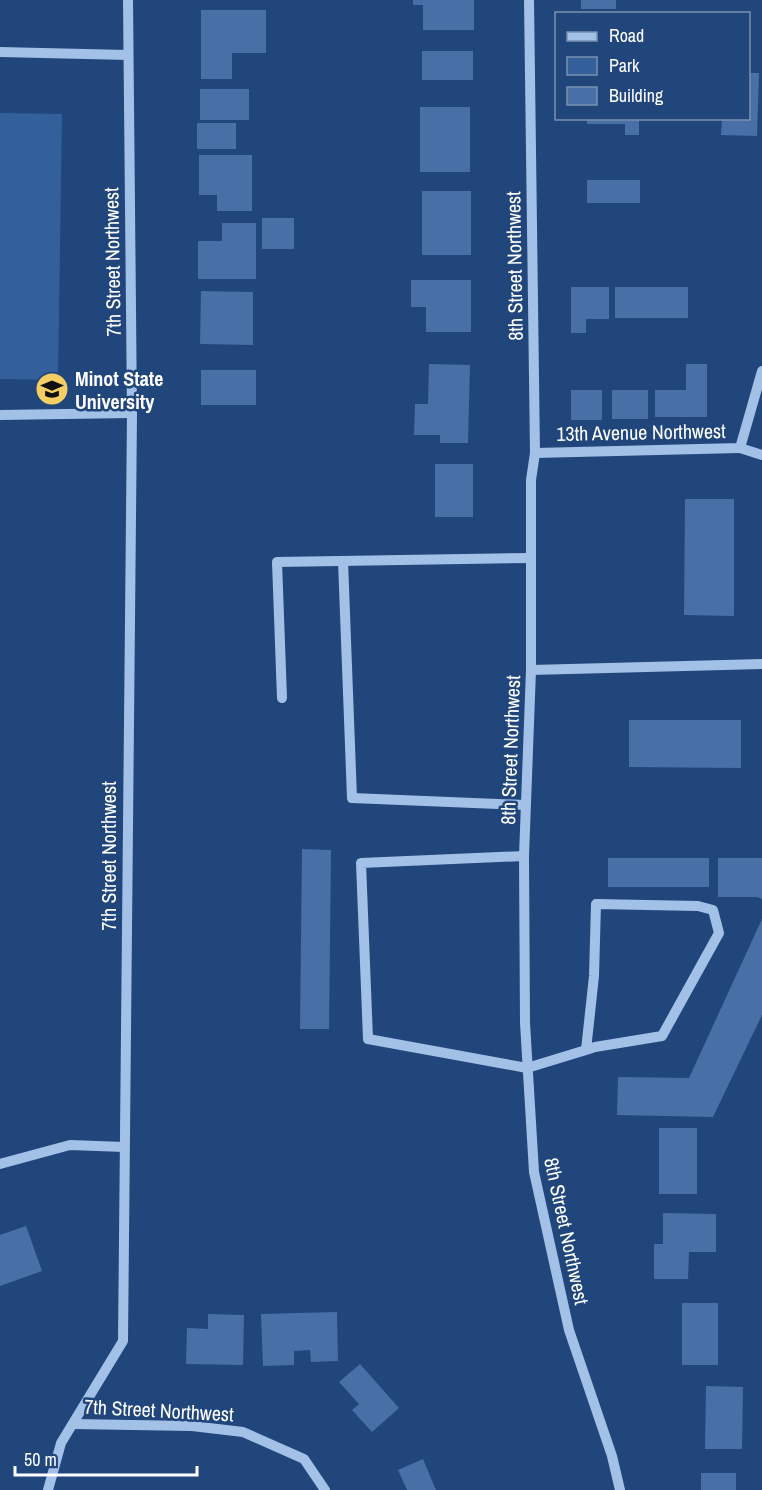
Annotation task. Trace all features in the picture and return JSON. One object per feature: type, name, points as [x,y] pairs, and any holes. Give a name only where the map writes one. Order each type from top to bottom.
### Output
[{"type":"street","name":"7th Street Northwest","points":[[74,1424],[123,1341],[132,413],[128,0]]},
{"type":"street","name":"8th Street Northwest","points":[[529,0],[535,453],[531,480],[531,670],[524,856],[527,1068],[534,1172],[569,1329],[612,1456],[620,1490]]},
{"type":"street","points":[[0,52],[128,55]]},
{"type":"street","name":"13th Avenue Northwest","points":[[535,453],[740,448],[762,371]]},
{"type":"street","points":[[0,415],[132,413]]},
{"type":"street","points":[[740,448],[762,454]]},
{"type":"street","points":[[282,698],[277,562],[531,558]]},
{"type":"street","points":[[343,561],[352,798],[525,805]]},
{"type":"street","points":[[531,670],[762,664]]},
{"type":"street","points":[[524,856],[361,863],[368,1039],[527,1068],[586,1050],[662,1036],[719,933],[713,910],[698,906],[596,904],[594,976],[586,1050]]},
{"type":"street","points":[[0,1164],[70,1145],[124,1147]]},
{"type":"street","name":"7th Street Northwest","points":[[74,1424],[192,1425],[243,1432],[304,1459],[325,1490]]},
{"type":"street","points":[[48,1490],[61,1443],[74,1424]]},
{"type":"green space","points":[[0,113],[62,114],[58,380],[0,379]]},
{"type":"building","points":[[413,0],[474,0],[474,30],[423,30],[423,5],[413,5]]},
{"type":"building","points":[[581,0],[616,0],[616,9],[581,9]]},
{"type":"building","points":[[201,10],[266,10],[266,53],[232,53],[232,79],[201,79]]},
{"type":"building","points":[[422,51],[473,51],[473,80],[422,80]]},
{"type":"building","points":[[750,73],[759,73],[757,136],[721,135],[722,120],[750,120]]},
{"type":"building","points":[[200,89],[249,89],[249,120],[200,120]]},
{"type":"building","points":[[420,107],[470,107],[470,172],[420,172]]},
{"type":"building","points":[[587,120],[639,120],[639,135],[625,135],[625,124],[587,124]]},
{"type":"building","points":[[197,123],[236,123],[236,149],[197,149]]},
{"type":"building","points":[[199,155],[252,155],[252,211],[217,211],[217,195],[199,195]]},
{"type":"building","points":[[587,180],[640,180],[640,203],[587,203]]},
{"type":"building","points":[[422,191],[471,191],[471,255],[422,255]]},
{"type":"building","points":[[262,218],[294,218],[294,249],[262,249]]},
{"type":"building","points":[[222,223],[256,223],[256,279],[198,279],[198,241],[222,241]]},
{"type":"building","points":[[411,280],[471,280],[471,332],[426,332],[426,307],[411,307]]},
{"type":"building","points":[[571,287],[609,287],[609,319],[586,319],[586,333],[571,333]]},
{"type":"building","points":[[615,287],[688,287],[688,318],[615,318]]},
{"type":"building","points":[[201,291],[253,292],[253,345],[200,344]]},
{"type":"building","points":[[429,364],[470,365],[468,443],[440,443],[440,435],[414,435],[415,404],[428,404]]},
{"type":"building","points":[[686,364],[707,364],[707,417],[655,417],[655,390],[686,390]]},
{"type":"building","points":[[201,370],[256,370],[256,405],[201,405]]},
{"type":"building","points":[[571,390],[602,390],[602,420],[571,420]]},
{"type":"building","points":[[612,390],[648,390],[648,419],[612,419]]},
{"type":"building","points":[[435,464],[473,464],[473,517],[435,517]]},
{"type":"building","points":[[685,499],[734,499],[734,616],[684,615]]},
{"type":"building","points":[[629,720],[741,720],[741,768],[629,767]]},
{"type":"building","points":[[302,849],[331,850],[329,1029],[300,1029]]},
{"type":"building","points":[[608,858],[709,858],[709,887],[608,887]]},
{"type":"building","points":[[718,858],[762,858],[762,899],[718,897]]},
{"type":"building","points":[[762,919],[762,1015],[713,1117],[617,1115],[618,1077],[689,1078]]},
{"type":"building","points":[[659,1128],[697,1128],[697,1194],[659,1194]]},
{"type":"building","points":[[663,1213],[716,1214],[716,1252],[689,1252],[688,1279],[654,1279],[654,1244],[663,1244]]},
{"type":"building","points":[[26,1226],[42,1271],[0,1286],[0,1235]]},
{"type":"building","points":[[682,1303],[718,1303],[718,1365],[682,1365]]},
{"type":"building","points":[[337,1312],[338,1361],[311,1362],[310,1350],[294,1351],[294,1365],[263,1366],[261,1314]]},
{"type":"building","points":[[208,1314],[244,1315],[243,1365],[186,1364],[187,1328],[208,1329]]},
{"type":"building","points":[[360,1364],[399,1408],[372,1432],[352,1410],[359,1404],[339,1382]]},
{"type":"building","points":[[706,1386],[743,1387],[742,1449],[705,1449]]},
{"type":"building","points":[[423,1459],[436,1490],[407,1490],[398,1470]]},
{"type":"building","points":[[701,1473],[736,1473],[736,1490],[701,1490]]},
{"type":"place","name":"Minot State University","points":[[52,389]]}]
